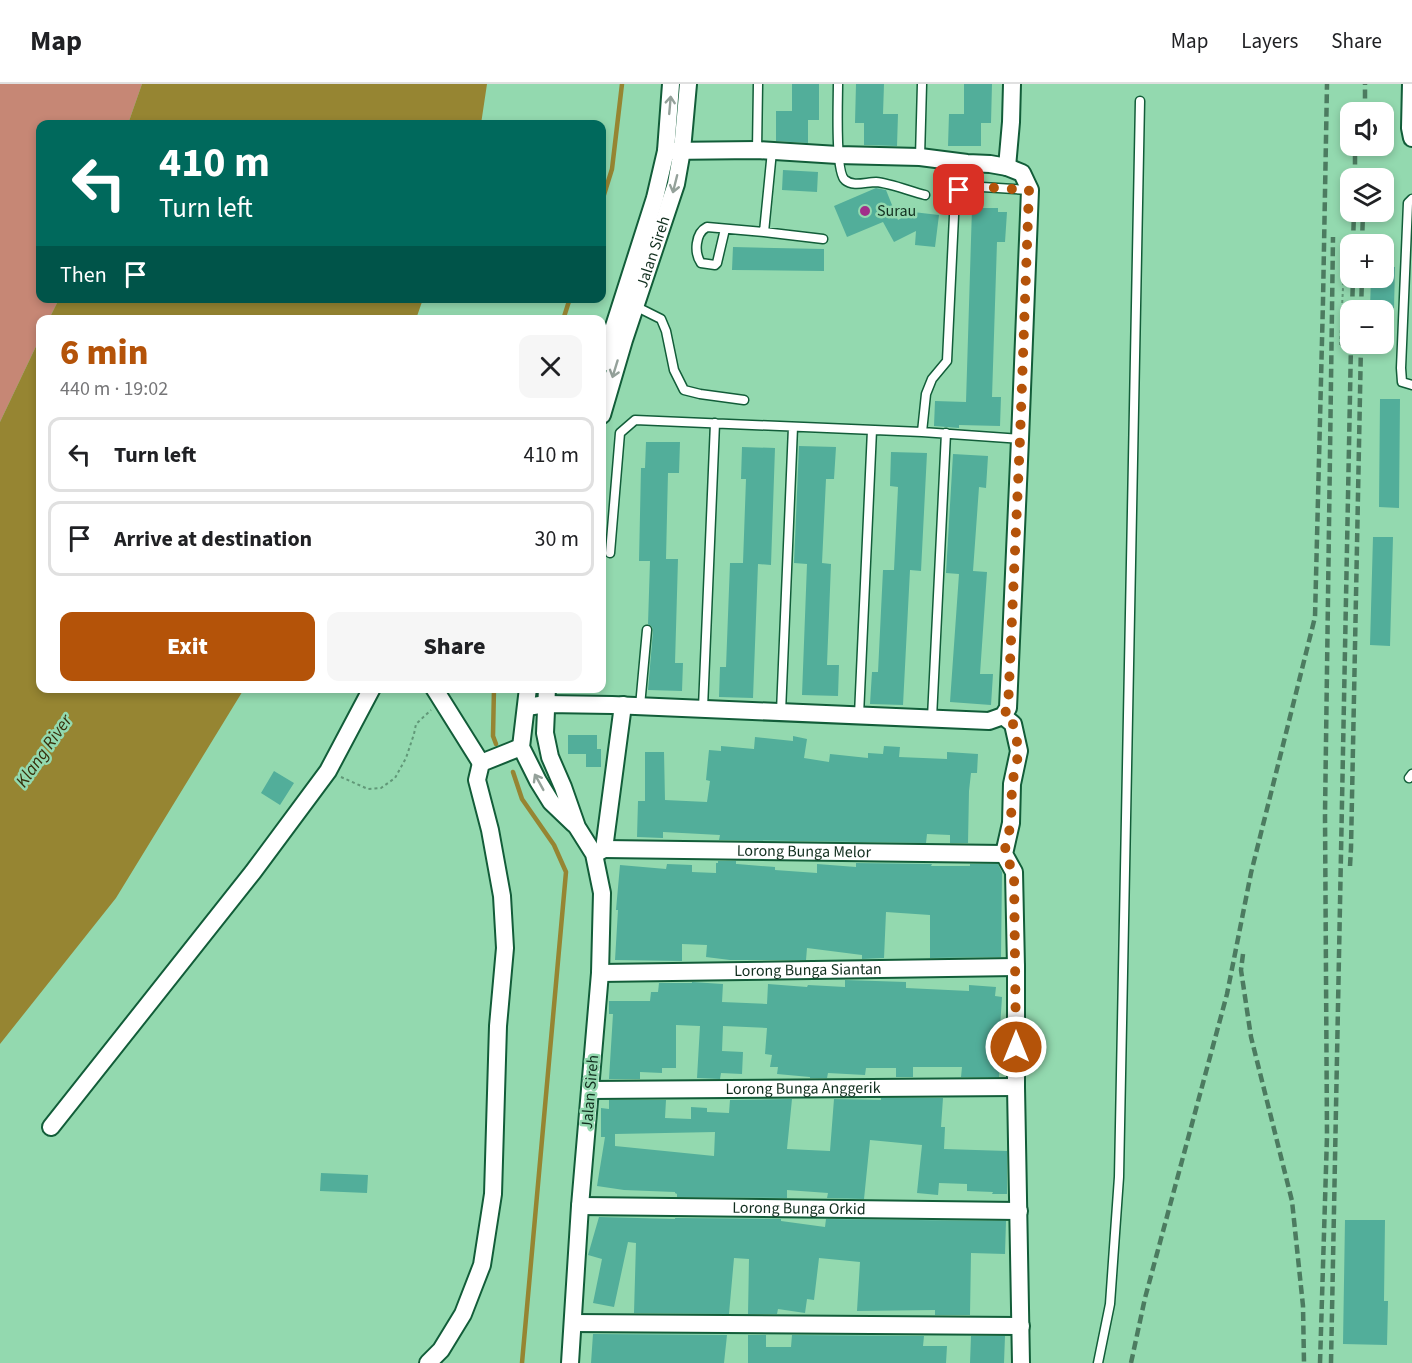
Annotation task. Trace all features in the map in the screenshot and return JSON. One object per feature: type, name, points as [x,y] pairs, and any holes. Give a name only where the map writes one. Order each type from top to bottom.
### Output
[{"type":"street","name":"Jalan Sireh","points":[[606,402],[676,184],[671,84]]},
{"type":"street","name":"Jalan Sireh","points":[[606,351],[655,198],[674,150],[688,84]]},
{"type":"street","points":[[1007,167],[1012,84]]},
{"type":"street","points":[[1411,84],[1410,128],[1412,138]]},
{"type":"street","points":[[527,707],[546,696],[631,705],[989,721],[1003,716],[1008,708],[1029,190],[1022,173],[990,164],[920,157],[674,150]]},
{"type":"street","points":[[51,1127],[253,872],[328,771],[369,693]]},
{"type":"street","points":[[428,1363],[441,1350],[463,1314],[482,1265],[492,1194],[498,1026],[505,948],[502,897],[490,830],[477,780],[481,763],[437,693]]},
{"type":"street","points":[[481,763],[521,747],[528,693]]},
{"type":"street","name":"Jalan Sireh","points":[[546,696],[545,733],[550,757],[577,827]]},
{"type":"street","points":[[599,852],[631,705]]},
{"type":"street","points":[[1003,716],[1013,724],[1019,751],[1012,784],[1011,823],[1004,854],[1014,872],[1021,1363]]},
{"type":"street","name":"Jalan Sireh","points":[[521,747],[551,802],[599,852],[602,893],[600,973],[580,1206],[570,1363]]},
{"type":"street","name":"Lorong Bunga Melor","points":[[599,852],[1004,854]]},
{"type":"street","name":"Lorong Bunga Siantan","points":[[600,973],[1016,967]]},
{"type":"street","name":"Lorong Bunga Anggerik","points":[[590,1090],[1016,1088]]},
{"type":"street","name":"Lorong Bunga Orkid","points":[[580,1206],[1019,1211]]},
{"type":"street","points":[[573,1323],[1021,1326]]},
{"type":"lane","points":[[758,84],[764,151],[764,232]]},
{"type":"lane","points":[[838,84],[838,155],[841,175],[846,181],[856,184],[878,182],[926,195]]},
{"type":"lane","points":[[920,157],[922,84]]},
{"type":"lane","points":[[1098,1363],[1110,1304],[1119,1177],[1140,101]]},
{"type":"lane","points":[[922,432],[926,394],[932,379],[947,361],[955,195],[966,186],[1029,190]]},
{"type":"lane","points":[[1412,199],[1408,203],[1401,368],[1402,382],[1412,385]]},
{"type":"lane","points":[[725,229],[717,263],[715,265],[701,263],[697,252],[699,233],[707,227],[823,239]]},
{"type":"lane","points":[[635,306],[661,319],[666,331],[674,370],[684,390],[744,400]]},
{"type":"lane","points":[[610,553],[620,433],[635,420],[946,433],[1020,439]]},
{"type":"lane","points":[[704,708],[715,423]]},
{"type":"lane","points":[[781,712],[793,427]]},
{"type":"lane","points":[[859,715],[872,430]]},
{"type":"lane","points":[[932,718],[946,433]]},
{"type":"lane","points":[[631,705],[646,630]]},
{"type":"path","points":[[328,771],[368,789],[381,788],[395,778],[406,758],[416,724],[429,711],[444,704]]},
{"type":"shaded area","points":[[0,84],[142,84],[129,120],[36,120],[36,303],[57,303],[51,315],[36,315],[36,346],[0,422]]},
{"type":"water","points":[[142,84],[487,84],[482,120],[129,120]]},
{"type":"water","points":[[57,303],[422,303],[417,315],[51,315]]},
{"type":"water","name":"Klang River","points":[[36,346],[36,693],[242,693],[116,898],[0,1044],[0,422]]},
{"type":"building","points":[[792,84],[819,84],[819,120],[808,120],[808,143],[776,141],[776,111],[792,111]]},
{"type":"building","points":[[856,84],[884,84],[883,114],[898,114],[897,146],[864,145],[864,123],[855,123]]},
{"type":"building","points":[[964,84],[992,84],[991,123],[981,123],[981,146],[948,146],[949,114],[964,114]]},
{"type":"building","points":[[783,170],[818,172],[817,192],[782,190]]},
{"type":"building","points":[[876,188],[886,190],[898,220],[913,212],[939,215],[935,247],[915,245],[916,231],[894,242],[883,222],[847,237],[834,206]]},
{"type":"building","points":[[972,208],[998,208],[998,212],[1007,212],[1005,242],[997,242],[992,397],[1001,397],[1000,426],[959,425],[959,428],[934,426],[935,401],[966,402]]},
{"type":"building","points":[[733,247],[824,249],[824,271],[732,270]]},
{"type":"building","points":[[1395,267],[1394,308],[1394,300],[1370,300],[1371,288],[1394,288]]},
{"type":"building","points":[[1380,399],[1400,399],[1399,508],[1379,507]]},
{"type":"building","points":[[646,442],[680,442],[679,473],[668,473],[666,559],[678,559],[675,663],[683,663],[682,691],[648,690],[653,631],[648,624],[650,561],[639,561],[641,468],[645,468]]},
{"type":"building","points":[[799,446],[836,447],[834,479],[826,479],[822,563],[831,564],[827,665],[839,665],[838,696],[802,695],[807,564],[794,563]]},
{"type":"building","points":[[742,447],[775,448],[771,565],[758,564],[753,698],[719,697],[720,667],[726,667],[730,563],[743,563],[746,479],[741,479]]},
{"type":"building","points":[[891,452],[927,453],[921,571],[910,570],[903,705],[870,704],[872,672],[878,672],[883,570],[894,570],[898,487],[890,486]]},
{"type":"building","points":[[953,454],[988,456],[986,488],[979,487],[973,571],[987,572],[980,674],[993,674],[991,705],[950,702],[959,574],[946,573]]},
{"type":"building","points":[[1373,537],[1393,537],[1390,646],[1370,645]]},
{"type":"building","points":[[568,735],[597,735],[597,749],[601,749],[601,767],[586,767],[586,754],[568,754]]},
{"type":"building","points":[[793,736],[807,739],[804,758],[829,762],[830,754],[868,758],[868,753],[883,754],[884,746],[900,747],[899,757],[947,759],[947,752],[978,754],[977,773],[971,773],[968,843],[950,843],[950,835],[927,834],[926,843],[719,840],[720,835],[663,832],[663,838],[637,837],[638,801],[645,801],[645,752],[664,752],[665,800],[707,802],[710,781],[706,780],[709,750],[721,751],[721,746],[754,749],[755,737],[793,741]]},
{"type":"building","points":[[274,771],[294,783],[280,805],[261,793]]},
{"type":"building","points":[[718,861],[736,861],[736,864],[775,867],[775,870],[817,873],[817,864],[856,867],[856,863],[932,864],[931,866],[998,864],[1002,872],[1001,957],[930,958],[930,915],[886,912],[884,958],[862,959],[862,955],[807,948],[806,960],[730,960],[706,957],[707,945],[682,944],[682,961],[615,960],[620,865],[666,869],[667,864],[692,865],[692,872],[716,873]]},
{"type":"building","points":[[845,980],[906,982],[906,988],[969,991],[969,985],[996,987],[995,996],[1002,997],[999,1077],[961,1077],[962,1067],[913,1067],[913,1077],[896,1077],[896,1068],[866,1068],[865,1075],[828,1073],[827,1078],[777,1074],[778,1067],[770,1067],[772,1055],[765,1054],[767,1028],[723,1026],[722,1051],[743,1052],[742,1074],[721,1073],[720,1079],[697,1078],[700,1026],[676,1025],[676,1068],[662,1068],[662,1073],[640,1072],[640,1079],[609,1079],[613,1014],[609,1014],[609,1001],[650,1001],[651,992],[658,992],[659,983],[692,982],[723,984],[722,1002],[767,1004],[768,984],[845,987]]},
{"type":"building","points":[[881,1098],[943,1098],[941,1127],[945,1127],[944,1149],[1007,1151],[1007,1194],[967,1191],[967,1184],[939,1183],[938,1195],[917,1193],[922,1145],[870,1140],[864,1199],[827,1198],[828,1193],[787,1190],[787,1198],[677,1197],[675,1192],[624,1190],[597,1186],[605,1137],[601,1137],[601,1108],[609,1109],[609,1100],[666,1100],[665,1118],[691,1119],[691,1107],[707,1108],[707,1112],[729,1113],[730,1100],[792,1099],[787,1149],[830,1151],[834,1099],[881,1100]],"holes":[[[715,1132],[714,1156],[615,1146],[615,1134]]]},
{"type":"building","points":[[321,1173],[368,1175],[367,1193],[320,1191]]},
{"type":"building","points":[[599,1217],[781,1219],[781,1221],[825,1227],[826,1219],[1006,1221],[1005,1254],[971,1253],[970,1315],[935,1315],[935,1310],[857,1311],[860,1262],[819,1258],[814,1300],[807,1299],[805,1313],[778,1309],[777,1314],[748,1314],[749,1259],[734,1258],[729,1314],[634,1313],[636,1243],[628,1242],[614,1307],[593,1303],[602,1259],[588,1255]]},
{"type":"building","points":[[1345,1220],[1385,1220],[1384,1301],[1388,1301],[1387,1345],[1343,1344]]},
{"type":"building","points":[[593,1334],[727,1335],[724,1363],[591,1363]]},
{"type":"building","points":[[748,1335],[766,1335],[766,1347],[791,1347],[792,1335],[924,1336],[923,1346],[947,1346],[946,1363],[748,1363]]},
{"type":"building","points":[[971,1336],[1005,1336],[1004,1363],[970,1363]]},
{"type":"waterway","points":[[606,188],[612,169],[622,84]]},
{"type":"waterway","points":[[565,315],[568,303]]},
{"type":"waterway","points":[[494,693],[493,736],[496,744]]},
{"type":"waterway","points":[[513,772],[522,799],[554,845],[566,872],[522,1363]]},
{"type":"railway","points":[[1131,1363],[1145,1298],[1227,994],[1251,873],[1315,617],[1327,84]]},
{"type":"railway","points":[[1365,84],[1365,102]]},
{"type":"railway","points":[[1355,156],[1355,168]]},
{"type":"railway","points":[[1353,234],[1354,222]]},
{"type":"railway","points":[[1362,234],[1363,222]]},
{"type":"railway","points":[[1320,1363],[1327,1136],[1325,814],[1333,237]]},
{"type":"railway","points":[[1352,300],[1353,288]]},
{"type":"railway","points":[[1361,300],[1362,288]]},
{"type":"railway","points":[[1331,1363],[1351,354]]},
{"type":"railway","points":[[1350,866],[1361,354]]},
{"type":"railway","points":[[1243,954],[1241,970],[1251,1037],[1292,1201],[1303,1306],[1304,1363]]},
{"type":"place","name":"Surau","points":[[865,211]]},
{"type":"route","points":[[959,190],[966,186],[1029,190],[1008,708],[1003,716],[1013,724],[1019,751],[1012,784],[1011,823],[1004,854],[1014,872],[1016,1047]]}]
